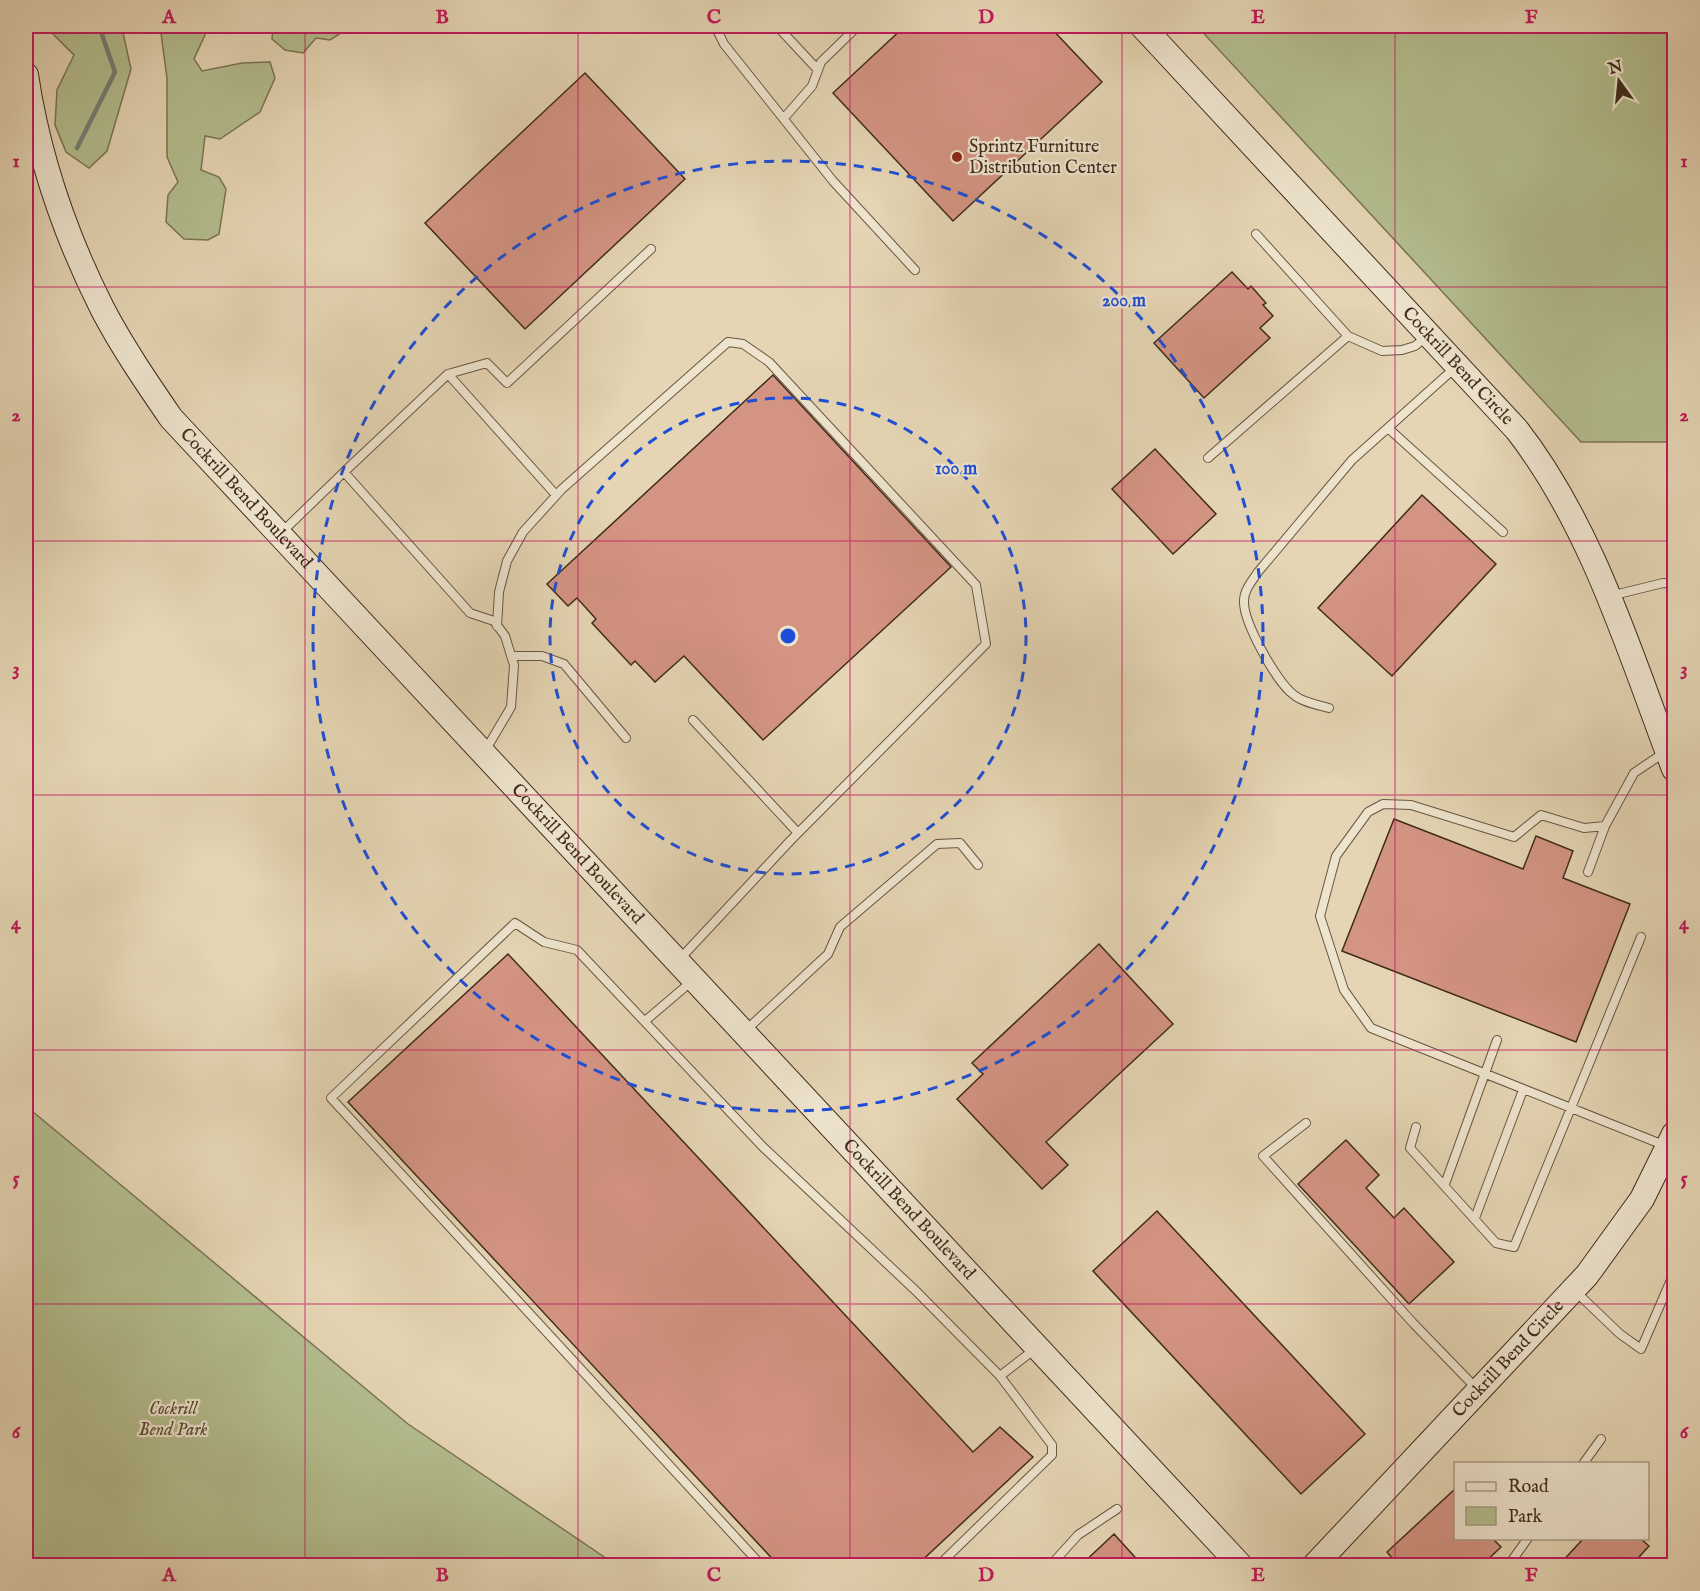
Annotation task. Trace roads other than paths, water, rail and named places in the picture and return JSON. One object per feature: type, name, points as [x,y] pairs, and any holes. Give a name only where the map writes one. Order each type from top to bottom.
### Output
[{"type":"street","name":"Cockrill Bend Circle","points":[[1142,26],[1517,430],[1550,476],[1575,522],[1671,760]]},
{"type":"street","name":"Cockrill Bend Boulevard","points":[[26,75],[40,140],[59,204],[103,310],[131,359],[171,418],[1241,1566]]},
{"type":"street","name":"Cockrill Bend Circle","points":[[1314,1566],[1574,1289],[1619,1235],[1642,1199],[1672,1141]]},
{"type":"lane","points":[[716,26],[724,44],[833,181],[915,270]]},
{"type":"lane","points":[[777,26],[818,70]]},
{"type":"lane","points":[[784,118],[812,86],[821,62],[858,26]]},
{"type":"lane","points":[[1256,234],[1348,336],[1382,351],[1402,350],[1415,346],[1428,334]]},
{"type":"lane","points":[[279,534],[447,374],[487,363],[507,383],[651,249]]},
{"type":"lane","points":[[1208,458],[1348,336]]},
{"type":"lane","points":[[497,626],[499,592],[507,561],[523,532],[556,495],[728,342],[743,344],[769,362],[976,585],[986,644],[798,833],[678,961]]},
{"type":"lane","points":[[1329,708],[1294,696],[1274,672],[1248,618],[1245,596],[1258,572],[1353,460],[1458,366]]},
{"type":"lane","points":[[447,374],[556,495]]},
{"type":"lane","points":[[1388,428],[1503,532]]},
{"type":"lane","points":[[344,472],[470,613],[494,621],[505,636],[514,665],[511,707],[484,753]]},
{"type":"lane","points":[[1607,597],[1664,583],[1674,584]]},
{"type":"lane","points":[[511,656],[542,656],[564,664],[626,738]]},
{"type":"lane","points":[[693,720],[798,833]]},
{"type":"lane","points":[[1588,872],[1605,826],[1634,773],[1671,760]]},
{"type":"lane","points":[[1605,826],[1584,828],[1541,815],[1514,837],[1411,805],[1383,804],[1368,812],[1336,856],[1320,916],[1344,990],[1371,1028],[1572,1109],[1672,1141]]},
{"type":"lane","points":[[744,1032],[828,954],[840,927],[937,844],[960,843],[978,865]]},
{"type":"lane","points":[[762,1566],[331,1098],[515,923],[544,942],[577,950],[763,1147],[916,1291],[1000,1376],[1052,1445],[1052,1455],[938,1566]]},
{"type":"lane","points":[[1416,1127],[1410,1148],[1496,1243],[1514,1248],[1641,937]]},
{"type":"lane","points":[[645,1021],[694,979]]},
{"type":"lane","points":[[1445,1184],[1497,1040]]},
{"type":"lane","points":[[1475,1218],[1523,1090]]},
{"type":"lane","points":[[1306,1123],[1263,1156],[1413,1323],[1479,1390]]},
{"type":"lane","points":[[1574,1289],[1620,1334],[1641,1348],[1674,1273]]},
{"type":"lane","points":[[1000,1376],[1038,1347]]},
{"type":"lane","points":[[1584,1462],[1601,1439]]},
{"type":"lane","points":[[1050,1566],[1077,1535],[1117,1509]]},
{"type":"lane","points":[[1508,1566],[1527,1540]]},
{"type":"waterway","points":[[77,148],[115,72],[99,26]]},
{"type":"waterway","points":[[26,251],[29,239]]},
{"type":"place","name":"Sprintz Furniture Distribution Center","points":[[957,157]]},
{"type":"park label","name":"Cockrill Bend Park","points":[[173,1419]]}]
